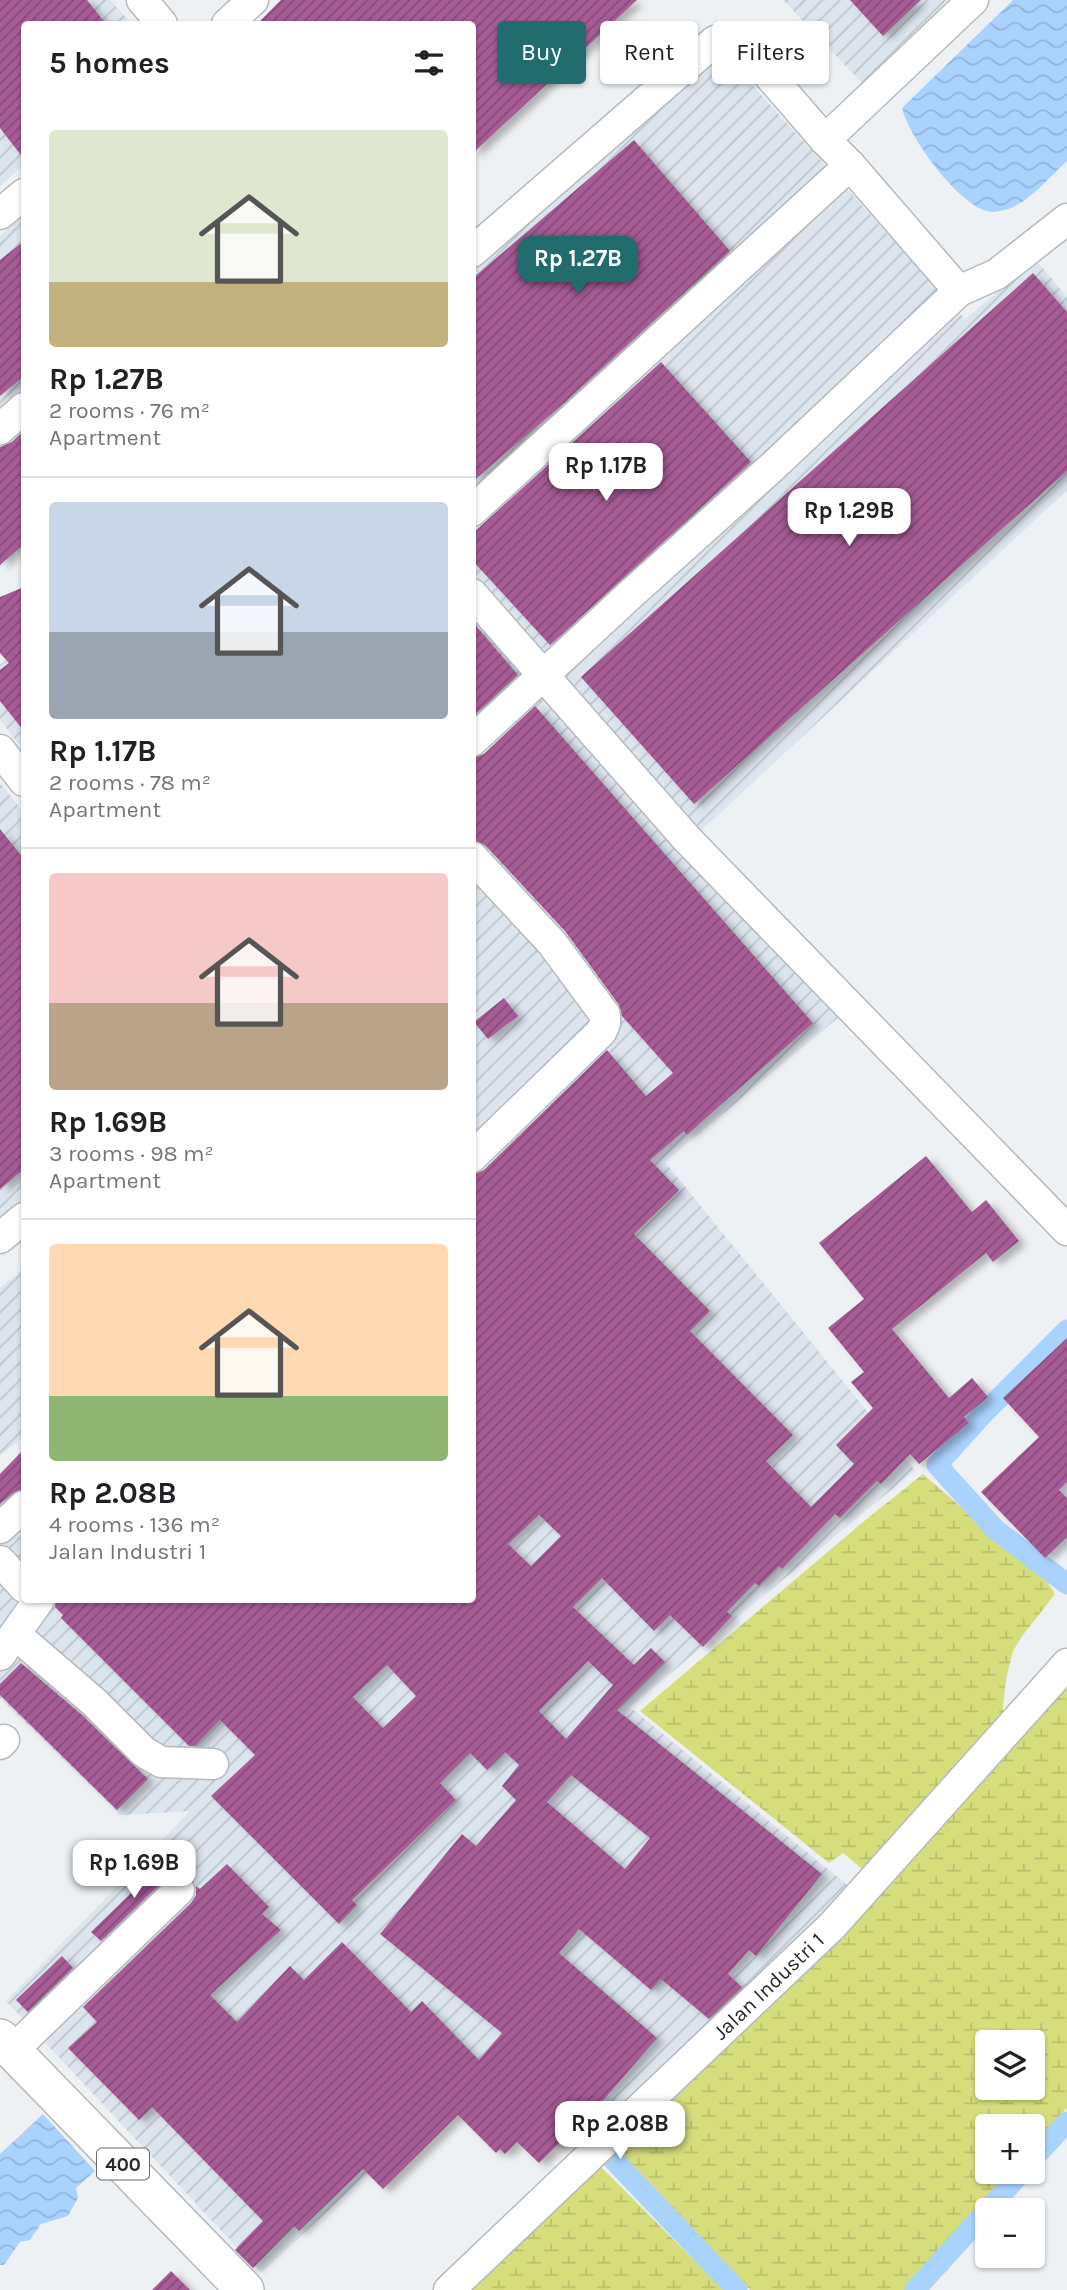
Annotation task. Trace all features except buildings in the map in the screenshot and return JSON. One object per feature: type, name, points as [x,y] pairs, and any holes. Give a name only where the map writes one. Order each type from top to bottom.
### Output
[{"type":"main road","name":"400","points":[[6,2045],[245,2290]]},
{"type":"street","points":[[142,0],[160,21]]},
{"type":"street","points":[[229,21],[253,0]]},
{"type":"street","points":[[825,140],[973,0]]},
{"type":"street","points":[[476,249],[715,41],[726,37],[742,44],[959,290]]},
{"type":"street","points":[[476,507],[850,165]]},
{"type":"street","points":[[0,214],[21,196]]},
{"type":"street","points":[[476,737],[770,469],[959,290],[997,274],[1067,219]]},
{"type":"street","points":[[0,429],[21,411]]},
{"type":"street","points":[[476,598],[687,839],[1067,1230]]},
{"type":"street","points":[[0,751],[21,777]]},
{"type":"street","points":[[476,861],[552,943],[606,1015],[601,1032],[476,1153]]},
{"type":"street","points":[[0,1238],[21,1220]]},
{"type":"street","points":[[0,1528],[21,1509]]},
{"type":"street","points":[[0,1561],[21,1583]]},
{"type":"street","points":[[31,1603],[7,1644],[94,1702],[144,1752],[161,1762],[213,1763]]},
{"type":"street","name":"Jalan Industri 1","points":[[449,2290],[832,1926],[1067,1664]]},
{"type":"street","points":[[6,2045],[179,1890]]},
{"type":"shaded area","points":[[0,0],[110,0],[129,21],[21,21],[21,168],[0,186]]},
{"type":"shaded area","points":[[783,0],[948,0],[862,83],[829,48],[829,21],[803,21]]},
{"type":"shaded area","points":[[712,66],[712,84],[751,84],[965,319],[1036,260],[1067,297],[1067,490],[686,845],[845,1012],[665,1162],[915,1470],[630,1707],[852,1889],[580,2146],[485,2064],[261,2273],[6,2001],[190,1811],[121,1815],[0,1698],[0,1473],[21,1456],[21,1603],[476,1603],[476,265],[691,84],[698,84],[698,78]]},
{"type":"shaded area","points":[[21,218],[21,550],[0,568],[0,236]]},
{"type":"shaded area","points":[[21,647],[21,747],[0,720],[0,665]]},
{"type":"shaded area","points":[[0,783],[21,809],[21,1204],[0,1221]]},
{"type":"shaded area","points":[[21,1270],[21,1438],[0,1456],[0,1288]]},
{"type":"green space","points":[[923,1474],[1048,1583],[1055,1594],[1013,1651],[1006,1679],[1002,1718],[867,1873],[843,1853],[829,1863],[640,1711]]},
{"type":"green space","points":[[1067,1682],[1067,2108],[1045,2133],[1045,2114],[975,2114],[975,2184],[1000,2184],[988,2198],[975,2198],[975,2213],[907,2290],[750,2290],[615,2150]]},
{"type":"green space","points":[[599,2165],[724,2290],[468,2290]]},
{"type":"water","points":[[1013,0],[1067,0],[1067,161],[1024,201],[1008,209],[992,212],[979,208],[951,186],[914,136],[902,108]]},
{"type":"water","points":[[43,2114],[95,2171],[76,2188],[78,2198],[68,2216],[41,2224],[30,2240],[20,2242],[4,2265],[0,2265],[0,2154]]},
{"type":"waterway","points":[[1067,1330],[983,1414],[937,1465],[996,1530],[1067,1584]]},
{"type":"waterway","points":[[557,2108],[609,2155],[737,2290]]},
{"type":"waterway","points":[[1045,2146],[1067,2122]]},
{"type":"waterway","points":[[915,2290],[1011,2184]]}]
